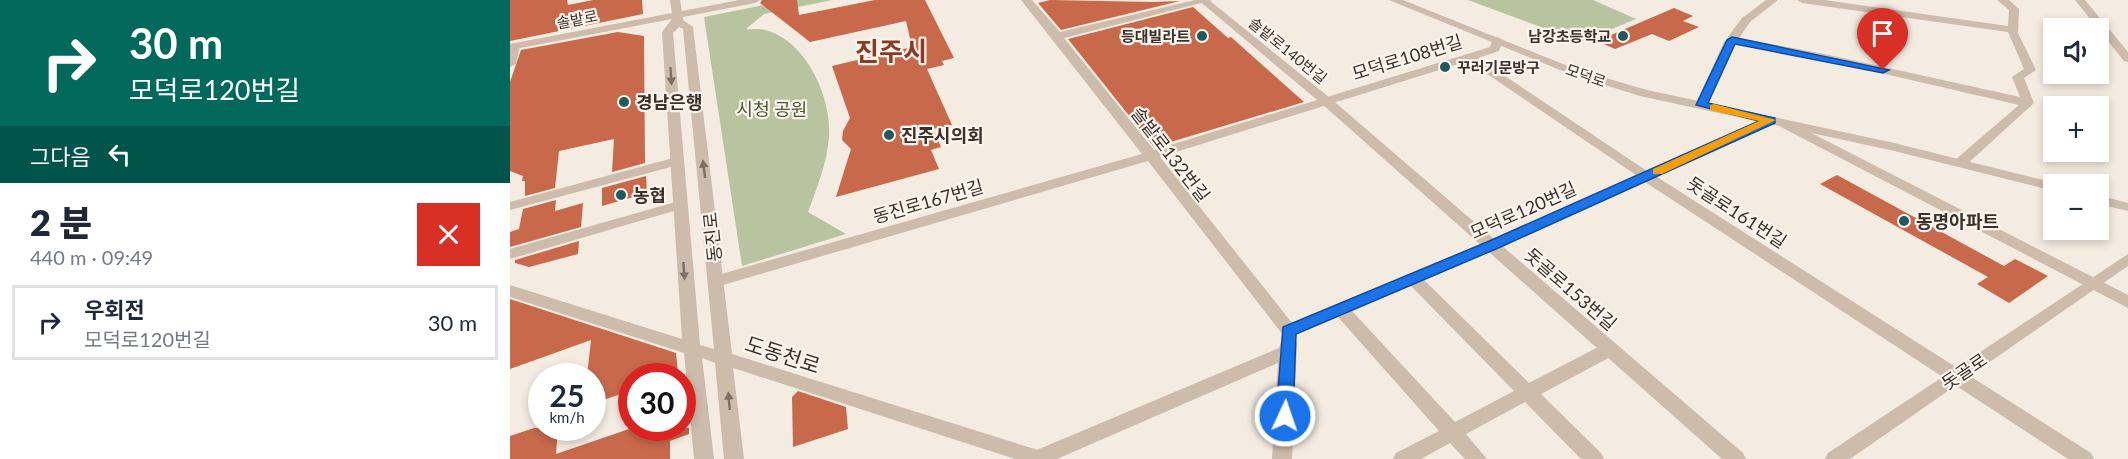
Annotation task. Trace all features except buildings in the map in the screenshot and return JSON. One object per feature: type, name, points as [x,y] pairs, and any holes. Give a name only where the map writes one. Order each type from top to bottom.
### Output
[{"type":"street","name":"동진로","points":[[675,0],[677,19],[668,32],[679,205],[704,459]]},
{"type":"street","name":"솔밭로","points":[[512,47],[677,19],[755,0]]},
{"type":"street","name":"솔밭로132번길","points":[[1026,0],[1057,36],[1149,156],[1289,331]]},
{"type":"street","points":[[1057,36],[1205,0]]},
{"type":"street","name":"솔밭로140번길","points":[[1205,0],[1326,101]]},
{"type":"street","name":"모덕로","points":[[1394,0],[1595,79],[2043,184]]},
{"type":"street","points":[[1701,105],[1732,40],[1746,21],[1773,0]]},
{"type":"street","points":[[1802,0],[2013,30]]},
{"type":"street","points":[[2002,0],[2014,9],[2013,30],[2030,70],[2018,77],[2028,103]]},
{"type":"street","points":[[2080,0],[2128,59]]},
{"type":"street","name":"동진로","points":[[677,19],[688,27],[717,281],[734,459]]},
{"type":"street","name":"모덕로108번길","points":[[1149,156],[1495,49],[1497,40]]},
{"type":"street","points":[[1732,40],[1902,74],[2028,103]]},
{"type":"street","points":[[510,64],[512,47]]},
{"type":"street","name":"돗골로161번길","points":[[1469,57],[1646,176],[2084,459]]},
{"type":"street","name":"돗골로153번길","points":[[1326,101],[1736,459]]},
{"type":"street","points":[[1960,163],[2028,103]]},
{"type":"street","name":"모덕로120번길","points":[[1289,331],[1491,246],[1771,120]]},
{"type":"street","name":"모덕로","points":[[1786,124],[2093,283]]},
{"type":"street","name":"동진로167번길","points":[[717,281],[949,216],[1149,156]]},
{"type":"street","points":[[510,206],[677,161]]},
{"type":"street","points":[[2109,202],[2128,207]]},
{"type":"street","points":[[510,254],[679,205]]},
{"type":"street","name":"돗골로","points":[[1835,459],[2128,259]]},
{"type":"street","points":[[1413,279],[1594,459]]},
{"type":"street","points":[[2093,283],[2128,302]]},
{"type":"street","name":"도동천로","points":[[510,291],[1040,459]]},
{"type":"street","points":[[1340,309],[1477,459]]},
{"type":"street","points":[[1282,459],[1289,331]]},
{"type":"street","points":[[1403,459],[1610,349]]},
{"type":"street","points":[[1040,459],[1288,351]]},
{"type":"green space","name":"시청 공원","points":[[789,0],[832,0],[764,14],[746,29],[763,29],[780,36],[793,45],[814,73],[826,105],[829,137],[824,166],[808,212],[846,234],[742,266],[704,17]]},
{"type":"green space","points":[[1468,0],[1593,0],[1636,19],[1581,42]]},
{"type":"slow traffic","points":[[1658,171],[1771,120],[1714,107]]},
{"type":"place","name":"등대빌라트","points":[[1202,36]]},
{"type":"place","name":"남강초등학교","points":[[1623,36]]},
{"type":"place","name":"꾸러기문방구","points":[[1445,67]]},
{"type":"place","name":"경남은행","points":[[624,102]]},
{"type":"place","name":"진주시의회","points":[[889,135]]},
{"type":"place","name":"농협","points":[[621,195]]},
{"type":"place","name":"동명아파트","points":[[1904,221]]},
{"type":"district","name":"진주시","points":[[891,51]]},
{"type":"route","points":[[1285,416],[1289,331],[1491,246],[1771,120],[1701,105],[1732,40],[1883,70]]}]
